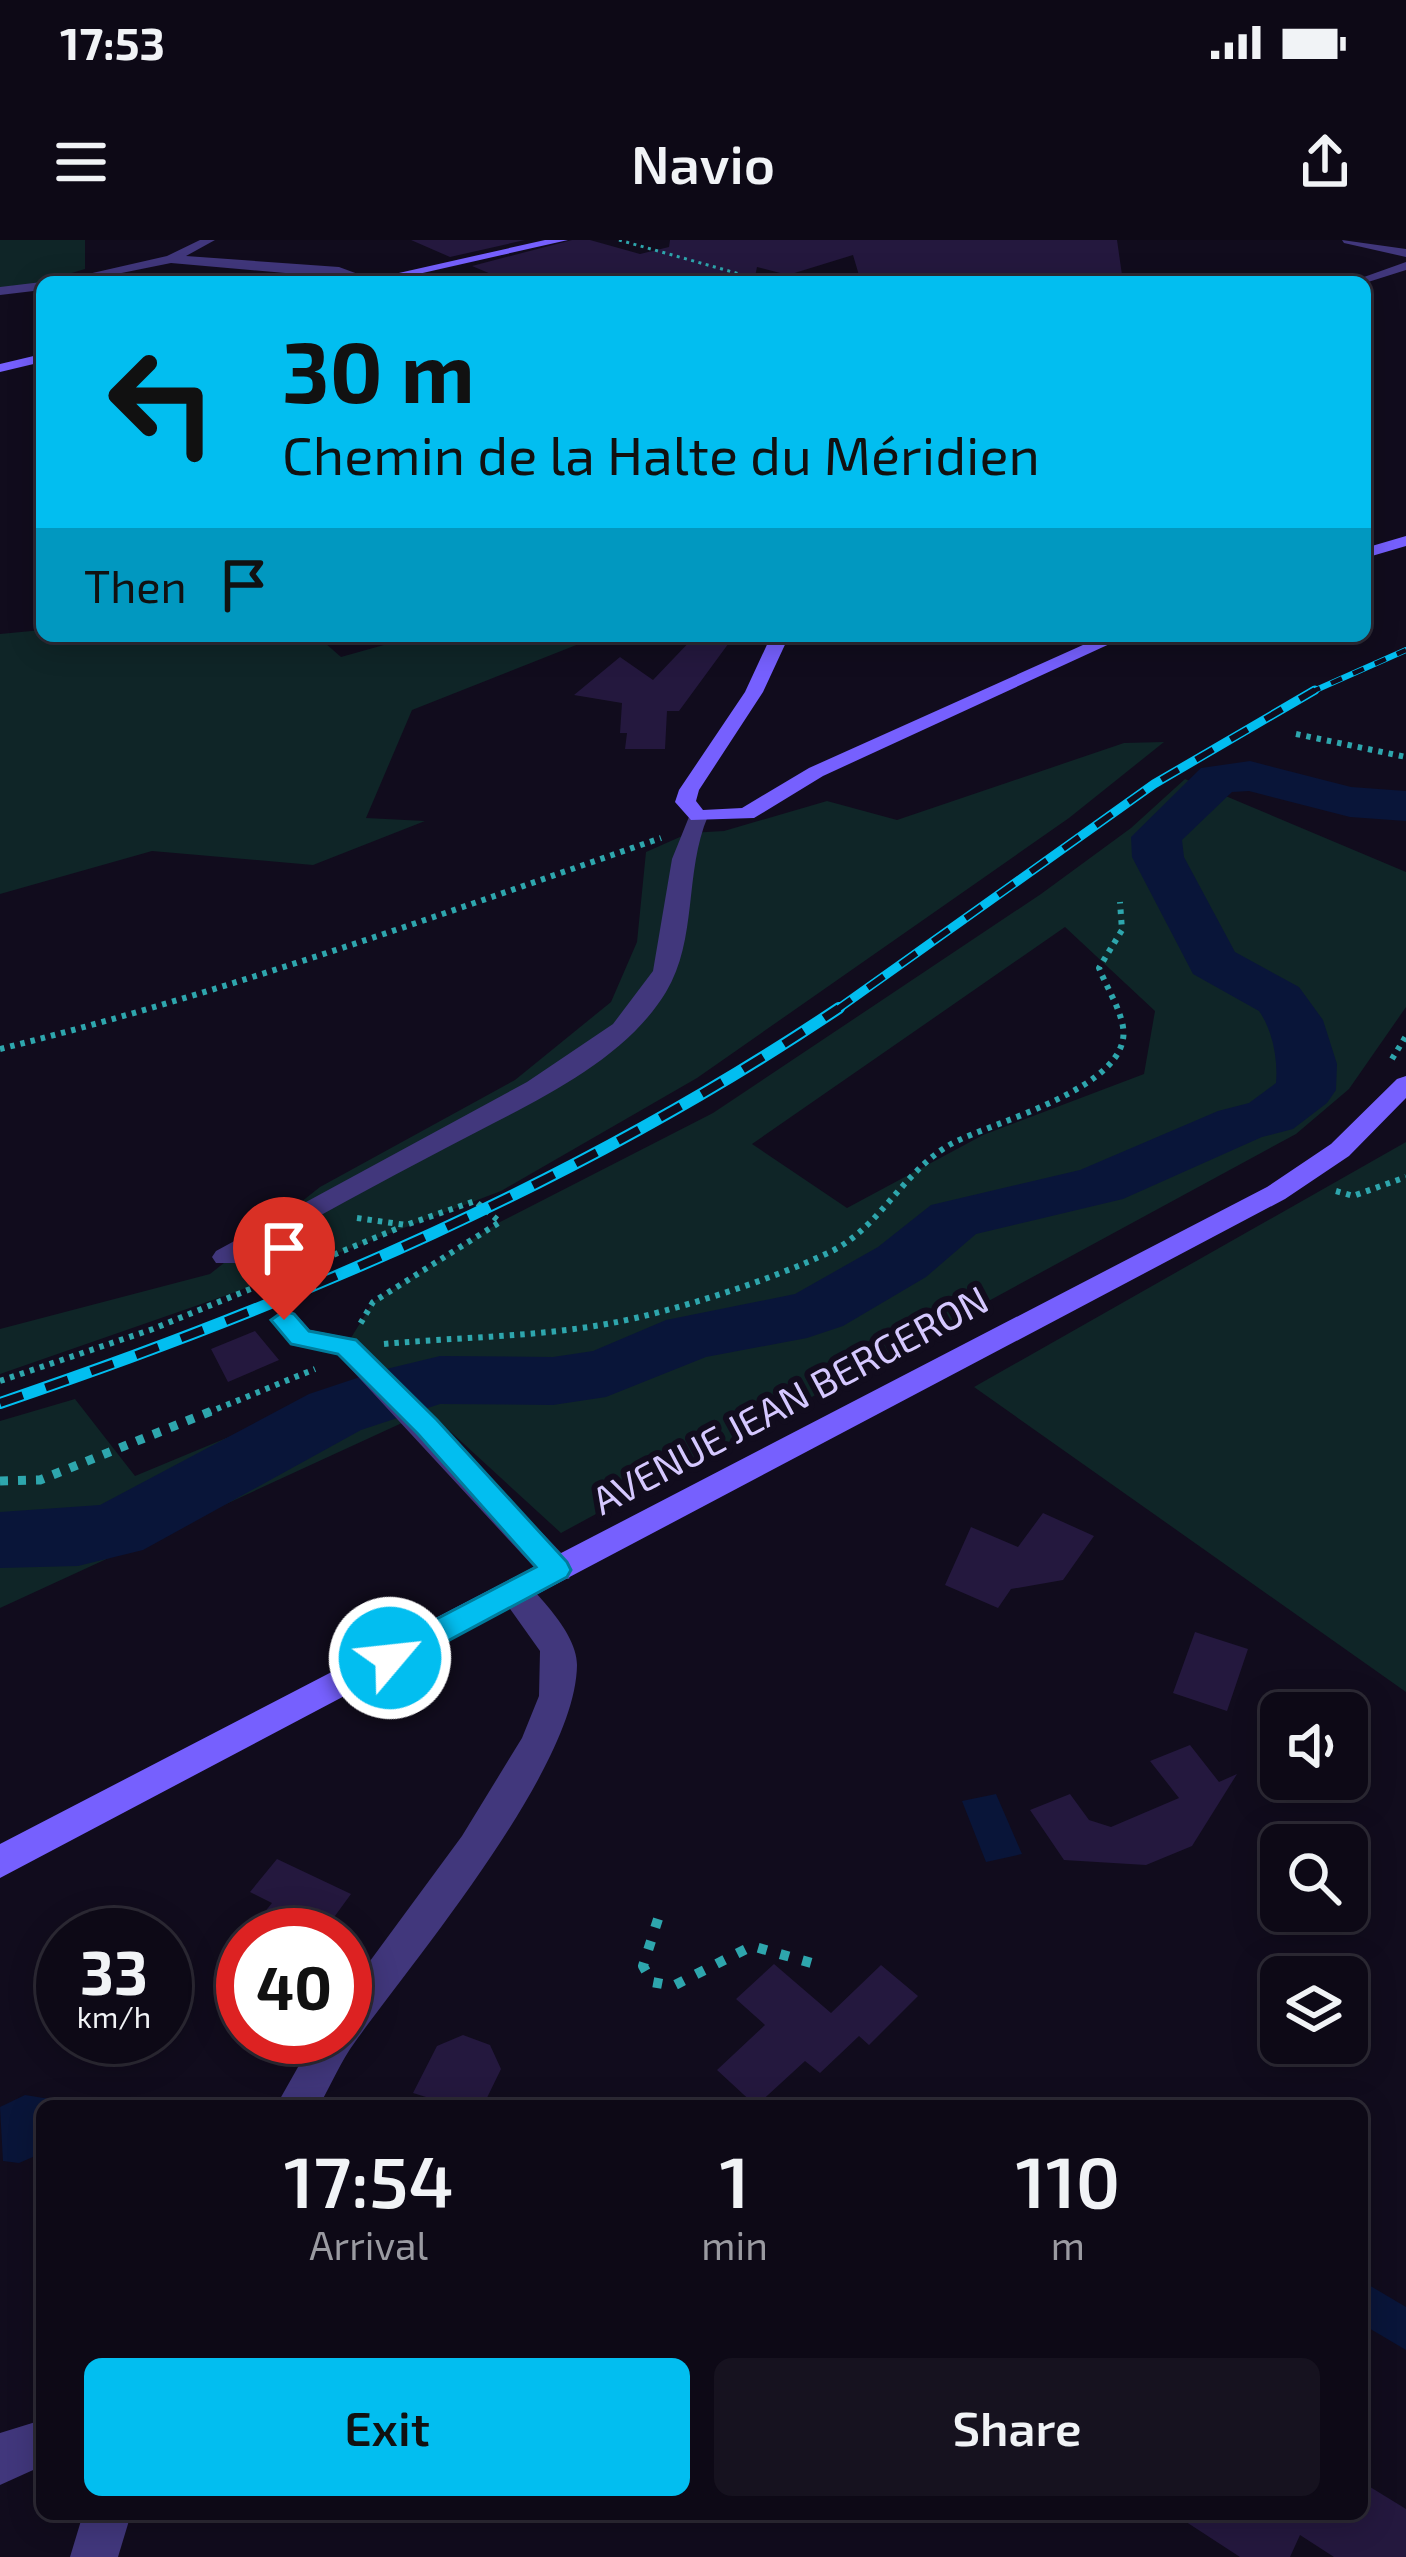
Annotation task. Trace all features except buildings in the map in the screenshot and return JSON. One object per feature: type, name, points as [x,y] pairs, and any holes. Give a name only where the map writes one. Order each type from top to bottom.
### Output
[{"type":"street","points":[[88,276],[171,259],[209,240]]},
{"type":"street","points":[[392,276],[562,240]]},
{"type":"street","points":[[1348,240],[1406,253]]},
{"type":"street","points":[[171,259],[339,271],[354,276]]},
{"type":"street","points":[[1371,277],[1406,266]]},
{"type":"street","points":[[0,291],[36,287]]},
{"type":"street","points":[[0,368],[36,359]]},
{"type":"street","points":[[1371,551],[1406,541]]},
{"type":"street","points":[[777,642],[744,709],[689,790],[685,802],[698,816],[747,814],[816,772],[1105,642]]},
{"type":"street","points":[[226,1257],[302,1211],[392,1168],[566,1070],[614,1034],[653,993],[672,955],[680,860],[698,816]]},
{"type":"street","name":"AVENUE JEAN BERGERON","points":[[0,1862],[1276,1193],[1340,1150],[1406,1084]]},
{"type":"street","points":[[284,1320],[301,1338],[346,1346],[428,1427],[556,1570]]},
{"type":"street","points":[[372,1990],[464,1867],[556,1709],[560,1662],[547,1629],[515,1592]]},
{"type":"street","points":[[300,2100],[321,2064]]},
{"type":"street","points":[[0,2462],[18,2449],[36,2444]]},
{"type":"street","points":[[94,2557],[105,2520]]},
{"type":"path","points":[[619,240],[747,276]]},
{"type":"path","points":[[1295,734],[1406,757]]},
{"type":"path","points":[[0,1049],[141,1013],[345,949],[658,840],[698,816]]},
{"type":"path","points":[[346,1346],[612,1323],[704,1297],[833,1251],[879,1214],[924,1159],[969,1133],[1060,1099],[1094,1079],[1120,1051],[1124,1029],[1099,968],[1122,930],[1120,902]]},
{"type":"path","points":[[1336,1191],[1353,1196],[1406,1177]]},
{"type":"path","points":[[0,1382],[75,1359],[475,1201],[500,1222],[373,1302],[346,1346],[309,1373],[40,1480],[0,1481]]},
{"type":"path","points":[[302,1211],[406,1225]]},
{"type":"path","points":[[658,1919],[643,1966],[652,1982],[673,1986],[752,1946],[815,1964]]},
{"type":"green space","points":[[0,240],[85,240],[85,269],[62,276],[36,276],[32,285],[0,288]]},
{"type":"green space","points":[[36,631],[36,642],[324,642],[341,657],[395,642],[584,642],[412,710],[366,818],[425,821],[313,865],[152,851],[0,894],[0,634]]},
{"type":"green space","points":[[1164,742],[1069,818],[697,1078],[501,1191],[230,1294],[0,1374],[0,1329],[210,1274],[320,1187],[515,1080],[611,1002],[637,942],[646,852],[689,833],[724,831],[827,801],[897,820],[1124,743]]},
{"type":"green space","points":[[1185,779],[1406,872],[1406,1007],[1349,1089],[1296,1134],[561,1533],[428,1411],[0,1608],[0,1421],[75,1399],[135,1476],[366,1380],[346,1346],[373,1302],[500,1222],[713,1113],[1041,894],[1131,828]],"holes":[[[1065,927],[1155,1011],[1144,1074],[983,1135],[847,1208],[752,1144]]]},
{"type":"green space","points":[[1406,1142],[1406,1692],[974,1387]]},
{"type":"water","points":[[996,1794],[1022,1854],[986,1862],[962,1801]]},
{"type":"water","points":[[25,2095],[51,2100],[36,2100],[36,2156],[19,2163],[3,2161],[0,2107]]},
{"type":"water","points":[[1368,2285],[1406,2307],[1406,2350],[1368,2328]]},
{"type":"waterway","points":[[0,1540],[78,1538],[116,1530],[335,1412],[378,1395],[440,1380],[553,1381],[606,1373],[691,1336],[783,1322],[819,1310],[902,1262],[954,1219],[1100,1185],[1240,1124],[1271,1116],[1306,1090],[1307,1064],[1294,1020],[1279,999],[1213,962],[1158,857],[1156,837],[1218,778],[1250,776],[1350,802],[1406,806]]},
{"type":"railway","points":[[1313,691],[1406,650]]},
{"type":"railway","points":[[835,1011],[1154,784],[1313,691]]},
{"type":"railway","points":[[0,1403],[219,1324],[433,1233],[640,1129],[839,1008]]},
{"type":"route","points":[[284,1320],[301,1338],[346,1346],[428,1427],[556,1570],[390,1658]]}]
